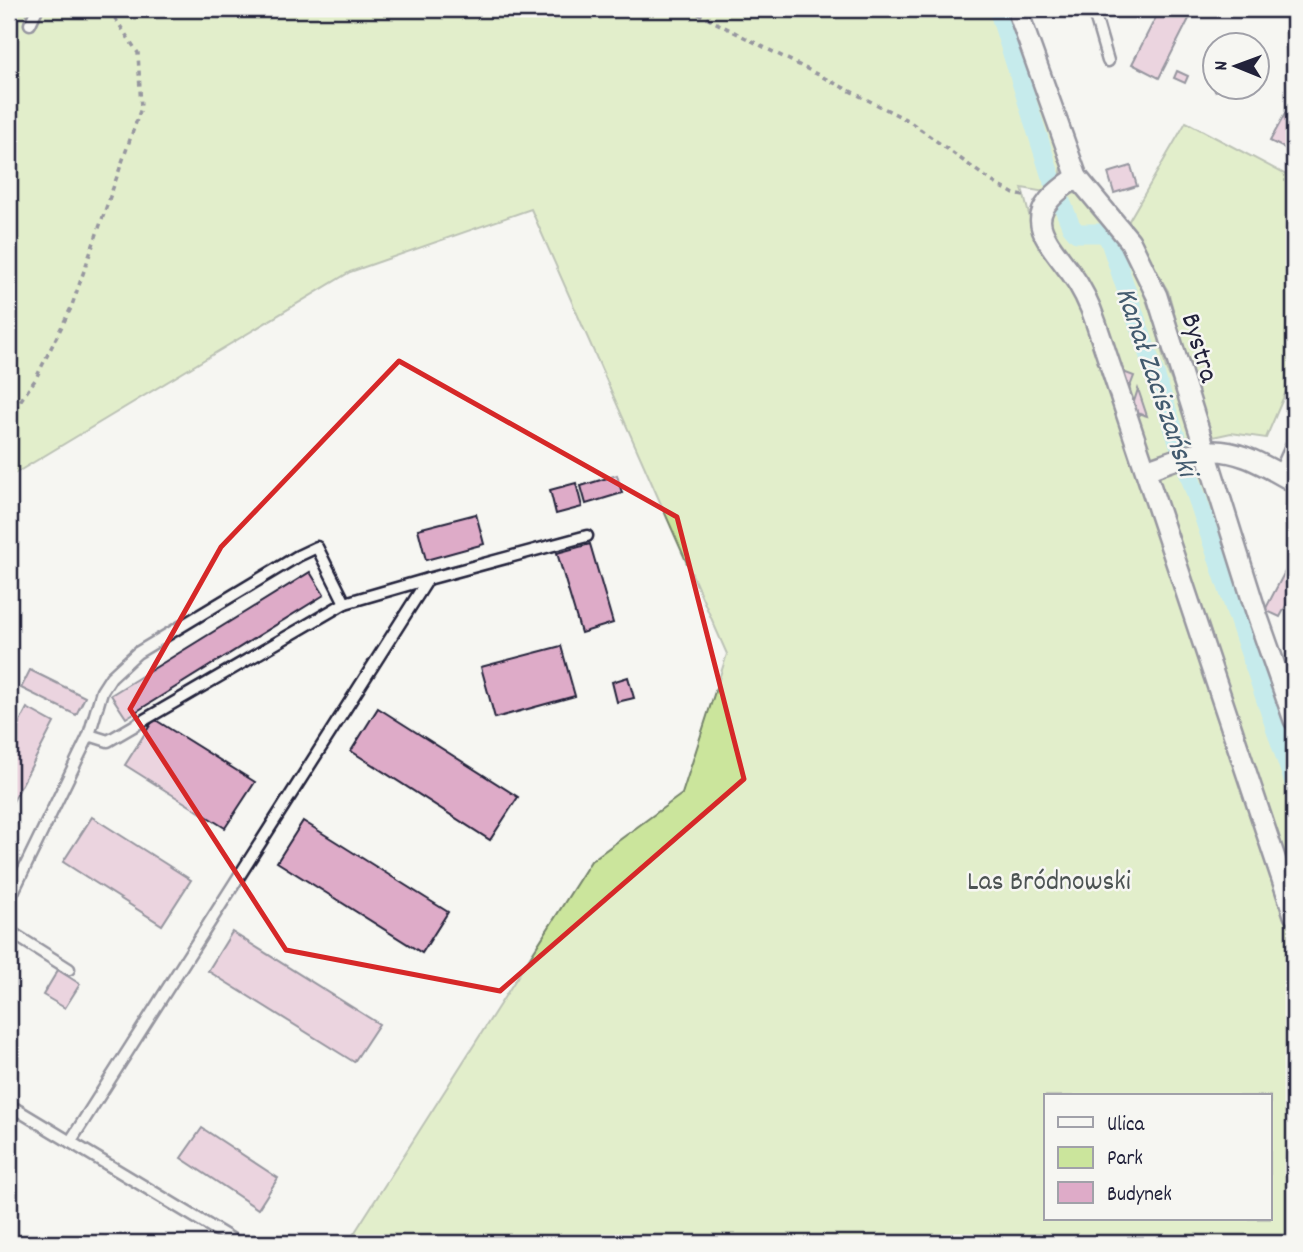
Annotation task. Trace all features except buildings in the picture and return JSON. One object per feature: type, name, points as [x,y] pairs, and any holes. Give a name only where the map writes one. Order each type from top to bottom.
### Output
[{"type":"street","name":"Bystra","points":[[1017,9],[1077,177],[1130,241],[1157,296],[1199,453],[1257,615],[1290,695],[1294,720]]},
{"type":"street","points":[[1077,177],[1053,195],[1041,217],[1042,233],[1087,300],[1294,915]]},
{"type":"street","points":[[1146,470],[1199,453],[1224,451],[1247,457],[1287,478]]},
{"type":"lane","points":[[30,23],[37,9]]},
{"type":"lane","points":[[1093,9],[1108,61]]},
{"type":"lane","points":[[1287,478],[1294,440]]},
{"type":"lane","points":[[89,735],[108,741],[345,603],[587,536]]},
{"type":"lane","points":[[9,900],[89,735],[102,691],[111,677],[137,653],[317,547],[345,603]]},
{"type":"lane","points":[[70,1142],[428,579]]},
{"type":"lane","points":[[9,931],[69,969]]},
{"type":"lane","points":[[9,1105],[238,1243]]},
{"type":"path","points":[[9,417],[35,380],[71,308],[141,108],[138,53],[109,9]]},
{"type":"path","points":[[689,9],[909,121],[963,162],[1014,194],[1053,195]]},
{"type":"highlighted area","points":[[399,361],[677,517],[744,779],[500,991],[286,950],[130,709],[221,547]]},
{"type":"green space","name":"Las Bródnowski","points":[[9,9],[1011,9],[1063,161],[1060,179],[1045,192],[1022,188],[1032,226],[1045,225],[1058,201],[1074,235],[1099,236],[1107,240],[1294,791],[1294,1243],[348,1243],[591,861],[682,794],[727,654],[531,209],[350,272],[9,477]]},
{"type":"green space","points":[[1186,122],[1294,179],[1294,373],[1266,438],[1231,433],[1208,438],[1168,291],[1127,224]]},
{"type":"green space","points":[[1080,193],[1120,241],[1138,278],[1157,330],[1166,368],[1184,409],[1196,447],[1185,451],[1111,235],[1101,230],[1080,230],[1073,226],[1062,198],[1067,194]]},
{"type":"green space","points":[[1200,459],[1223,540],[1294,744],[1294,773],[1189,463]]},
{"type":"waterway","name":"Kanał Zaciszański","points":[[998,9],[1050,174],[1071,226],[1077,233],[1103,233],[1109,239],[1294,783]]}]
